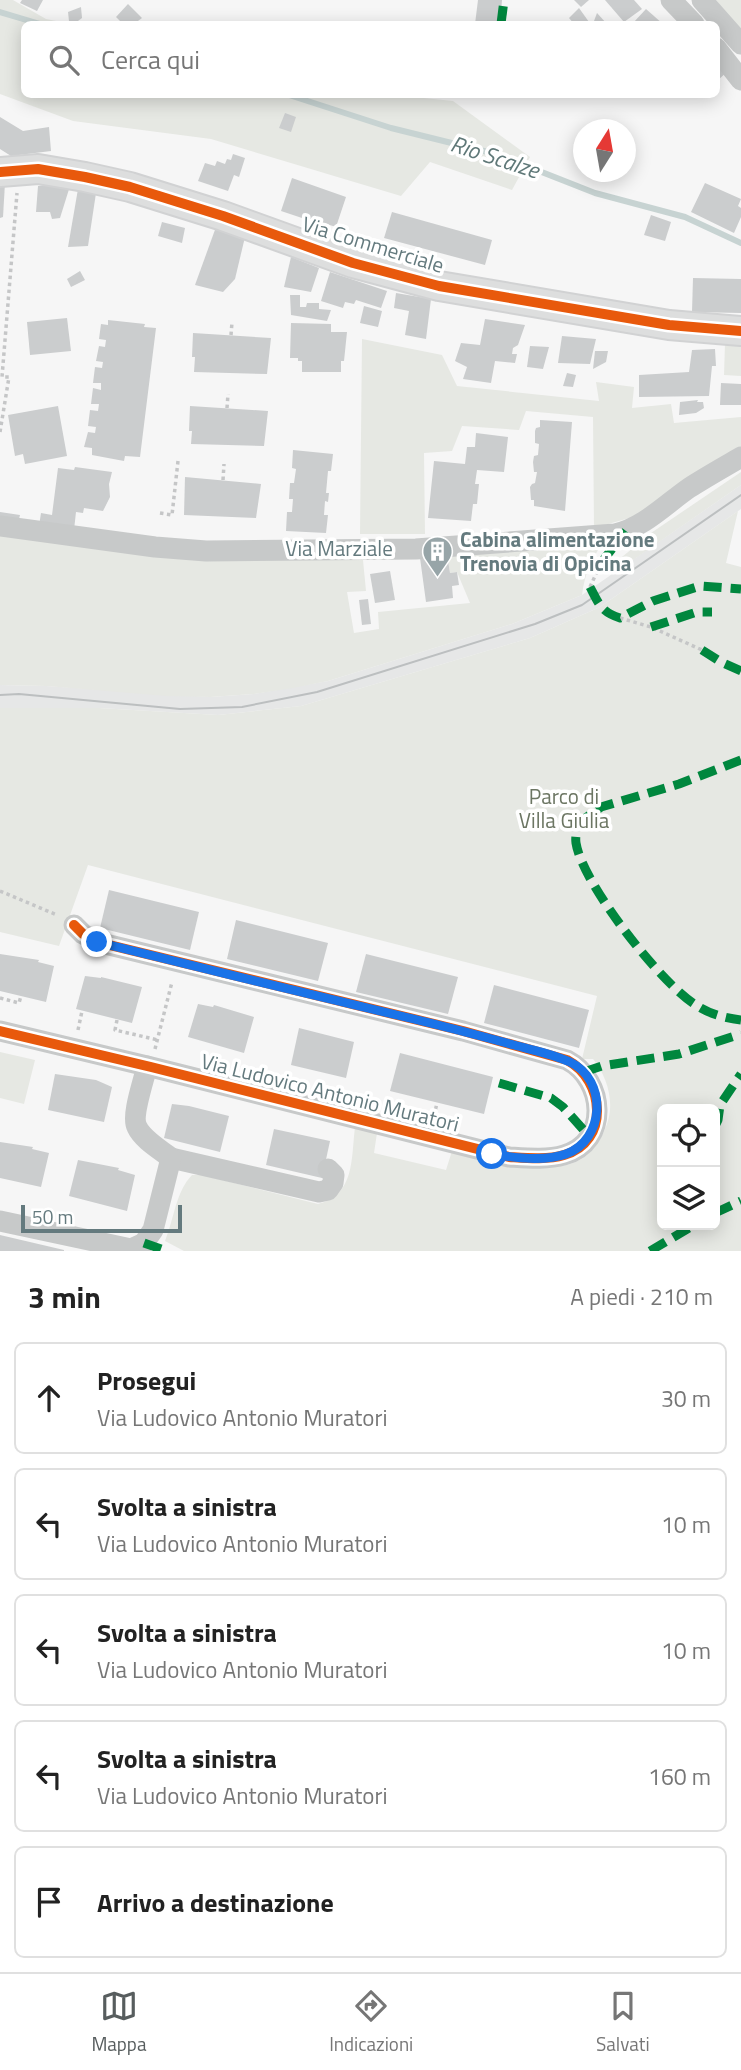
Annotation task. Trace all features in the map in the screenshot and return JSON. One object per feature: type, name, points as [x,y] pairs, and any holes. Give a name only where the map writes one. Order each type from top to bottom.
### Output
[{"type":"main road","name":"Via Commerciale","points":[[9,171],[38,169],[130,187],[223,216],[353,263],[439,286],[531,304],[669,325],[741,331]]},
{"type":"street","points":[[671,0],[691,21]]},
{"type":"street","points":[[702,0],[741,44]]},
{"type":"street","points":[[720,53],[741,80]]},
{"type":"street","name":"Via Marziale","points":[[0,526],[155,547],[206,551],[416,549],[615,534],[649,518],[741,457]]},
{"type":"street","name":"Via Ludovico Antonio Muratori","points":[[0,1031],[509,1157],[564,1155],[576,1149],[589,1136],[598,1109],[597,1095],[591,1081],[577,1065],[567,1060],[463,1031],[97,942],[74,925]]},
{"type":"street","points":[[147,1066],[135,1115],[136,1126],[142,1135],[171,1158],[319,1192],[328,1190],[333,1183],[334,1175],[328,1169]]},
{"type":"street","points":[[0,1221],[131,1250],[144,1243],[153,1230],[171,1158]]},
{"type":"path","points":[[0,432],[9,377],[2,377],[9,171]]},
{"type":"path","points":[[231,335],[232,322]]},
{"type":"path","points":[[227,408],[228,394]]},
{"type":"path","points":[[160,513],[172,514],[178,461]]},
{"type":"path","points":[[223,480],[224,464]]},
{"type":"path","points":[[590,587],[601,563]]},
{"type":"path","points":[[620,618],[651,627],[702,650]]},
{"type":"path","points":[[0,891],[52,912],[74,925]]},
{"type":"path","points":[[117,1020],[115,1030],[158,1040],[172,985]]},
{"type":"path","points":[[0,998],[19,1003],[21,996]]},
{"type":"shaded area","points":[[741,485],[741,509],[600,607],[530,638],[301,706],[218,715],[99,708],[0,708],[0,685],[210,697],[254,694],[328,681],[512,624],[582,595]]},
{"type":"green space","points":[[0,0],[13,0],[46,19],[56,21],[21,21],[21,98],[423,98],[453,101],[530,157],[512,190],[430,162],[401,196],[211,139],[73,121],[0,94]]},
{"type":"green space","points":[[716,0],[741,0],[741,31]]},
{"type":"green space","points":[[362,339],[442,355],[457,386],[599,401],[596,382],[634,387],[632,408],[671,404],[674,423],[741,417],[741,448],[633,517],[594,528],[593,417],[526,411],[519,430],[462,426],[452,451],[424,453],[425,534],[360,534]]},
{"type":"green space","points":[[725,343],[741,343],[741,376],[724,375]]},
{"type":"green space","points":[[741,472],[741,485],[610,576],[622,557],[651,533]]},
{"type":"green space","name":"Parco di Villa Giulia","points":[[738,511],[726,563],[741,567],[741,1251],[184,1251],[165,1241],[179,1197],[192,1175],[202,1175],[318,1204],[330,1199],[339,1193],[349,1174],[355,1127],[377,1133],[374,1153],[446,1170],[452,1151],[542,1166],[569,1164],[580,1160],[591,1152],[600,1140],[610,1107],[606,1081],[598,1066],[593,1059],[582,1059],[597,996],[88,865],[59,946],[0,932],[0,708],[99,708],[218,715],[301,706],[530,638],[600,607]]},
{"type":"green space","points":[[0,535],[363,560],[366,591],[347,592],[354,633],[379,629],[378,612],[470,603],[457,572],[450,573],[447,554],[605,541],[589,566],[582,595],[512,624],[328,681],[254,694],[210,697],[0,685]]},
{"type":"green space","points":[[0,1052],[35,1060],[24,1104],[0,1098]]},
{"type":"building","points":[[22,0],[43,0],[37,11],[20,3]]},
{"type":"building","points":[[478,0],[502,0],[500,21],[475,21]]},
{"type":"building","points":[[574,0],[589,0],[581,7]]},
{"type":"building","points":[[605,0],[634,0],[642,9],[623,21]]},
{"type":"building","points":[[128,4],[142,18],[138,21],[120,21],[116,17]]},
{"type":"building","points":[[81,7],[82,18],[69,21],[68,12]]},
{"type":"building","points":[[579,8],[588,21],[572,21],[569,18]]},
{"type":"building","points":[[646,9],[660,21],[635,21]]},
{"type":"building","points":[[597,13],[604,21],[594,21]]},
{"type":"building","points":[[720,62],[729,70],[720,78]]},
{"type":"building","points":[[285,113],[296,117],[291,132],[279,128]]},
{"type":"building","points":[[0,117],[23,131],[49,127],[51,151],[11,156],[0,149]]},
{"type":"building","points":[[233,154],[245,158],[239,177],[234,175],[228,191],[198,181],[205,163],[215,166],[217,161],[225,164],[227,159],[231,160]]},
{"type":"building","points":[[292,178],[346,197],[336,227],[281,211]]},
{"type":"building","points":[[5,183],[3,217],[0,218],[0,184]]},
{"type":"building","points":[[705,183],[741,199],[738,206],[741,208],[741,217],[734,233],[691,212]]},
{"type":"building","points":[[38,186],[70,186],[60,218],[52,219],[50,212],[36,212]]},
{"type":"building","points":[[78,189],[96,193],[88,246],[68,247]]},
{"type":"building","points":[[392,212],[492,240],[485,265],[384,238]]},
{"type":"building","points":[[651,215],[671,222],[665,241],[644,235]]},
{"type":"building","points":[[162,222],[185,228],[182,243],[158,236]]},
{"type":"building","points":[[216,227],[245,237],[235,279],[223,292],[195,285]]},
{"type":"building","points":[[291,257],[319,268],[311,292],[284,287]]},
{"type":"building","points":[[80,271],[85,280],[71,287],[67,279]]},
{"type":"building","points":[[330,272],[387,291],[381,308],[356,300],[354,304],[345,302],[343,308],[321,301]]},
{"type":"building","points":[[693,278],[741,279],[741,313],[692,312]]},
{"type":"building","points":[[396,293],[431,299],[426,339],[405,335],[409,311],[394,308]]},
{"type":"building","points":[[290,295],[300,295],[300,307],[306,307],[307,303],[319,303],[319,309],[331,310],[327,321],[291,315]]},
{"type":"building","points":[[364,306],[382,311],[378,327],[360,323]]},
{"type":"building","points":[[67,318],[71,351],[30,355],[27,322]]},
{"type":"building","points":[[485,319],[525,325],[518,345],[513,348],[512,354],[517,354],[515,363],[495,361],[491,383],[463,379],[467,367],[455,361],[461,343],[480,345]]},
{"type":"building","points":[[108,320],[145,324],[144,327],[156,328],[140,457],[125,456],[124,461],[92,455],[92,448],[84,447],[88,432],[95,433],[96,427],[88,426],[90,410],[98,411],[99,404],[91,404],[93,388],[101,390],[101,383],[93,383],[95,367],[102,368],[103,362],[96,361],[99,346],[105,347],[106,340],[99,339],[101,324],[108,325]]},
{"type":"building","points":[[291,323],[331,324],[331,332],[347,332],[341,372],[302,372],[302,361],[290,358]]},
{"type":"building","points":[[193,333],[271,338],[267,374],[194,372]]},
{"type":"building","points":[[562,336],[596,339],[590,364],[558,363]]},
{"type":"building","points":[[530,346],[549,347],[543,369],[527,367]]},
{"type":"building","points":[[715,349],[716,366],[712,366],[709,396],[639,397],[639,375],[689,372],[692,350]]},
{"type":"building","points":[[595,351],[608,351],[606,362],[593,369]]},
{"type":"building","points":[[567,373],[576,375],[573,387],[563,386]]},
{"type":"building","points":[[721,383],[741,384],[741,405],[720,405]]},
{"type":"building","points":[[698,400],[697,402],[703,402],[704,408],[696,413],[679,415],[680,402]]},
{"type":"building","points":[[58,406],[67,456],[25,464],[23,454],[15,456],[8,415]]},
{"type":"building","points":[[190,406],[268,411],[264,446],[191,444]]},
{"type":"building","points":[[540,420],[572,422],[565,511],[534,506],[534,500],[531,500],[530,487],[535,483],[537,472],[534,472],[533,462],[534,456],[538,455],[539,444],[535,443],[535,431],[540,427]]},
{"type":"building","points":[[476,433],[508,437],[504,472],[477,470],[477,504],[473,504],[471,521],[428,518],[434,461],[465,464],[467,447],[475,447]]},
{"type":"building","points":[[293,450],[333,454],[331,471],[328,471],[328,502],[325,501],[324,515],[328,515],[326,533],[286,531],[287,512],[292,512],[290,483],[294,483],[296,469],[292,468]]},
{"type":"building","points":[[75,467],[112,472],[110,497],[103,511],[84,508],[83,513],[76,512],[74,530],[39,526],[41,513],[52,515],[58,468],[74,470]]},
{"type":"building","points":[[185,477],[261,484],[256,518],[184,515]]},
{"type":"building","points":[[0,512],[20,515],[18,523],[0,521]]},
{"type":"building","name":"Cabina alimentazione Trenovia di Opicina","points":[[447,554],[450,573],[457,572],[459,585],[452,586],[453,598],[426,602],[420,558]]},
{"type":"building","points":[[390,571],[395,600],[375,603],[370,574]]},
{"type":"building","points":[[368,599],[371,624],[362,625],[359,600]]},
{"type":"building","points":[[109,890],[199,912],[190,950],[100,928]]},
{"type":"building","points":[[236,920],[328,943],[318,981],[227,959]]},
{"type":"building","points":[[0,954],[39,960],[38,962],[54,966],[46,1002],[0,991]]},
{"type":"building","points":[[366,954],[458,977],[448,1014],[356,992]]},
{"type":"building","points":[[85,976],[142,987],[132,1023],[76,1009]]},
{"type":"building","points":[[494,985],[589,1010],[579,1048],[484,1023]]},
{"type":"building","points":[[198,1004],[214,1005],[254,1017],[244,1053],[188,1037]]},
{"type":"building","points":[[299,1028],[354,1042],[346,1078],[291,1065]]},
{"type":"building","points":[[400,1053],[493,1077],[484,1114],[390,1091]]},
{"type":"building","points":[[55,1074],[96,1080],[112,1087],[104,1122],[48,1110]]},
{"type":"building","points":[[172,1104],[229,1116],[220,1152],[164,1138]]},
{"type":"building","points":[[274,1129],[330,1141],[322,1178],[266,1165]]},
{"type":"building","points":[[0,1142],[33,1147],[32,1149],[49,1153],[41,1187],[0,1178]]},
{"type":"building","points":[[78,1160],[119,1168],[118,1170],[135,1175],[127,1211],[69,1196]]},
{"type":"building","points":[[0,1235],[64,1250],[64,1251],[0,1251]]},
{"type":"waterway","name":"Rio Scalze","points":[[0,12],[30,21]]},
{"type":"waterway","name":"Rio Scalze","points":[[298,98],[391,128],[496,154],[595,193],[685,217],[741,243]]},
{"type":"tram line","points":[[0,695],[19,694],[180,709],[242,707],[317,692],[535,624],[582,605],[741,495]]},
{"type":"marked path","points":[[501,21],[504,0]]},
{"type":"marked path","points":[[601,563],[626,531]]},
{"type":"marked path","points":[[590,587],[598,603],[620,618],[653,601],[700,586],[741,589]]},
{"type":"marked path","points":[[651,627],[697,612],[712,612]]},
{"type":"marked path","points":[[702,650],[741,671]]},
{"type":"marked path","points":[[741,760],[679,784],[601,807],[580,822],[576,832],[581,861],[592,882],[644,955],[681,994],[701,1008],[717,1015],[741,1020]]},
{"type":"marked path","points":[[584,1072],[602,1066],[679,1054],[741,1034]]},
{"type":"marked path","points":[[720,1105],[741,1074]]},
{"type":"marked path","points":[[499,1083],[551,1098],[563,1107],[589,1136]]},
{"type":"marked path","points":[[720,1211],[741,1201]]},
{"type":"marked path","points":[[650,1251],[686,1230]]},
{"type":"marked path","points":[[144,1243],[167,1251]]},
{"type":"cycle path","points":[[0,172],[38,169],[130,187],[223,216],[353,263],[439,286],[669,325],[741,331]]},
{"type":"cycle path","points":[[0,1031],[509,1157],[544,1158],[564,1155],[579,1148],[595,1125],[595,1095],[589,1081],[580,1069],[567,1060],[463,1031],[97,942],[74,925]]},
{"type":"place","name":"Cabina alimentazione Trenovia di Opicina","points":[[437,579]]},
{"type":"route","points":[[97,942],[463,1031],[567,1060],[584,1072],[597,1095],[598,1109],[589,1136],[576,1149],[564,1155],[536,1158],[492,1154]]}]
